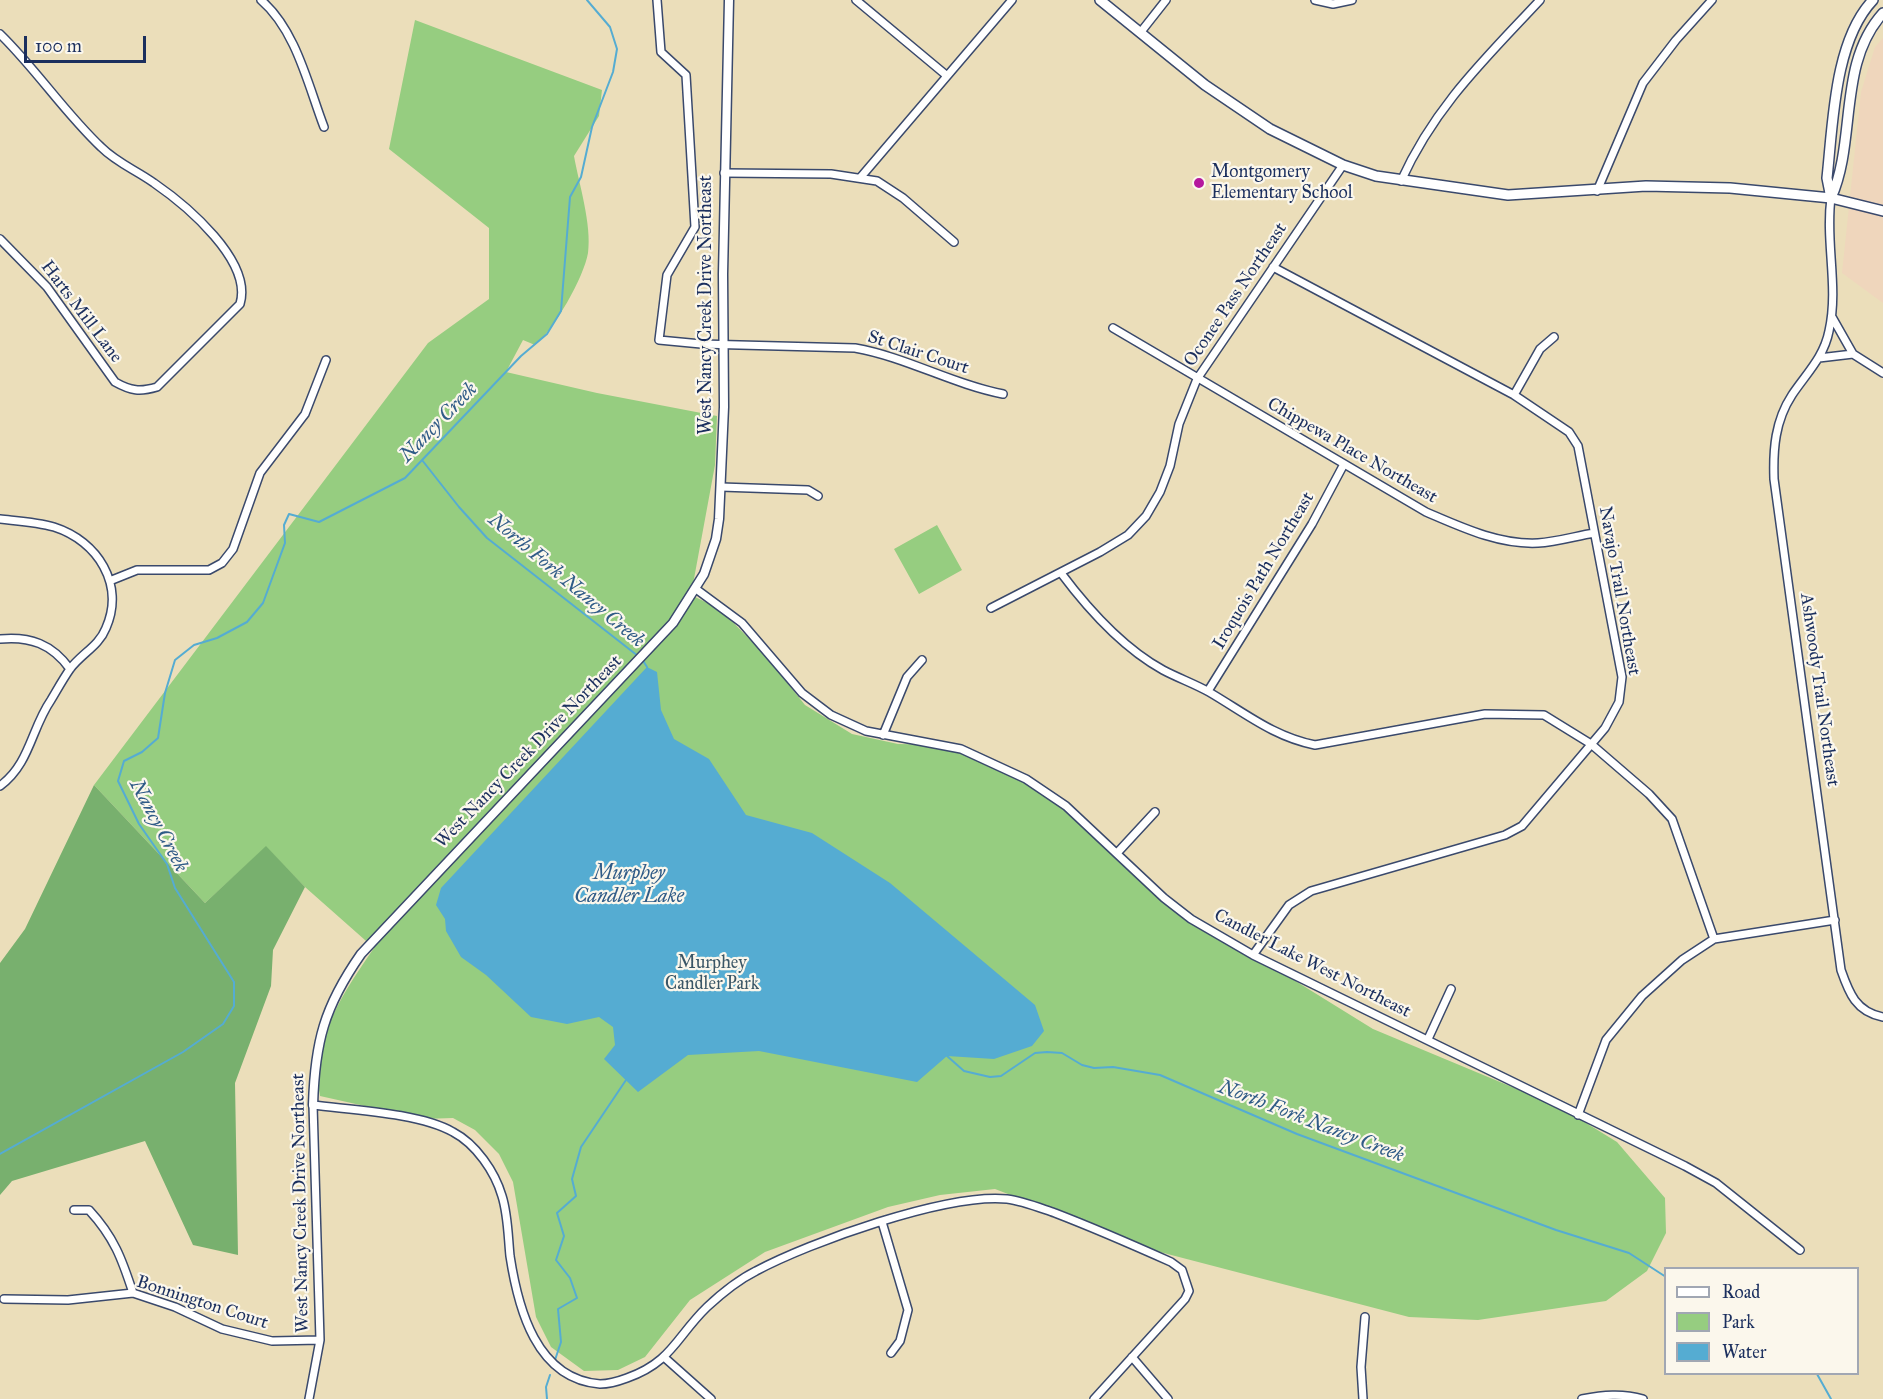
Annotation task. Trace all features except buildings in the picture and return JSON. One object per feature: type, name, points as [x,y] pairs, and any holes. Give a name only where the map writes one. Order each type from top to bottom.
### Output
[{"type":"main road","points":[[1100,0],[1205,85],[1270,129],[1342,165],[1401,181],[1508,195],[1646,186],[1730,188],[1831,198],[1883,211]]},
{"type":"main road","points":[[1831,198],[1827,178],[1843,56],[1856,24],[1873,0]]},
{"type":"main road","points":[[1831,198],[1839,179],[1855,68],[1866,40],[1883,13]]},
{"type":"street","points":[[261,0],[273,11],[294,47],[324,127]]},
{"type":"street","name":"St Clair Court","points":[[657,0],[661,52],[686,75],[695,227],[667,275],[659,340],[724,345],[833,345],[875,352],[957,382],[1003,394]]},
{"type":"street","name":"West Nancy Creek Drive Northeast","points":[[309,1399],[320,1340],[314,1105],[315,1060],[322,1026],[344,980],[361,954],[672,623],[696,590],[716,539],[721,487],[724,173],[729,0]]},
{"type":"street","points":[[856,0],[946,75]]},
{"type":"street","points":[[860,178],[1012,0]]},
{"type":"street","points":[[1140,33],[1166,0]]},
{"type":"street","points":[[1315,0],[1333,4],[1352,0]]},
{"type":"street","points":[[1401,181],[1412,158],[1455,91],[1540,0]]},
{"type":"street","points":[[1596,191],[1643,83],[1676,40],[1712,0]]},
{"type":"street","name":"Harts Mill Lane","points":[[0,34],[70,117],[101,148],[120,164],[152,182],[174,198],[208,230],[234,262],[243,292],[240,304],[157,387],[142,392],[128,389],[116,381],[47,287],[0,239]]},
{"type":"street","name":"Oconee Pass Northeast","points":[[991,608],[1061,573],[1128,535],[1146,516],[1160,492],[1170,466],[1179,424],[1197,379],[1342,165]]},
{"type":"street","points":[[724,173],[831,174],[877,181],[903,198],[954,242]]},
{"type":"street","name":"Ashwoody Trail Northeast","points":[[1831,198],[1828,221],[1832,274],[1829,333],[1819,358],[1793,392],[1780,419],[1773,455],[1774,479],[1841,970],[1855,1002],[1865,1012],[1883,1017]]},
{"type":"street","name":"Navajo Trail Northeast","points":[[1253,955],[1289,905],[1311,891],[1505,835],[1522,826],[1533,817],[1605,728],[1619,702],[1622,677],[1578,446],[1569,432],[1514,395],[1273,267]]},
{"type":"street","points":[[1831,317],[1853,354],[1883,373]]},
{"type":"street","name":"Chippewa Place Northeast","points":[[1113,328],[1426,512],[1498,539],[1540,543],[1594,533]]},
{"type":"street","points":[[1514,395],[1540,350],[1554,337]]},
{"type":"street","points":[[1819,358],[1853,354]]},
{"type":"street","points":[[111,580],[137,570],[160,568],[209,570],[222,563],[233,549],[260,473],[305,414],[326,360]]},
{"type":"street","name":"Iroquois Path Northeast","points":[[1208,691],[1312,524],[1344,464]]},
{"type":"street","points":[[721,487],[800,489],[818,496]]},
{"type":"street","points":[[0,519],[44,524],[69,534],[85,544],[101,561],[111,580],[113,596],[106,630],[91,651],[70,669],[49,702],[23,760],[12,777],[0,786]]},
{"type":"street","points":[[1061,573],[1081,600],[1133,650],[1162,670],[1208,691],[1272,731],[1315,745],[1503,713],[1544,715],[1591,744],[1649,794],[1672,819],[1714,939]]},
{"type":"street","name":"Candler Lake West Northeast","points":[[696,590],[742,623],[802,693],[819,707],[853,727],[883,735],[961,748],[1000,765],[1051,794],[1118,852],[1164,898],[1191,919],[1253,955],[1428,1039],[1716,1183],[1800,1250]]},
{"type":"street","points":[[0,639],[20,637],[48,646],[70,669]]},
{"type":"street","points":[[883,735],[907,677],[922,660]]},
{"type":"street","points":[[1118,852],[1155,812]]},
{"type":"street","points":[[1578,1115],[1606,1040],[1642,996],[1682,960],[1714,939],[1835,920]]},
{"type":"street","points":[[1428,1039],[1451,989]]},
{"type":"street","points":[[314,1105],[439,1125],[466,1140],[495,1179],[502,1196],[513,1272],[524,1316],[537,1344],[551,1363],[569,1374],[603,1384],[646,1371],[665,1358],[705,1309],[730,1287],[753,1272],[787,1255],[922,1210],[973,1200],[1008,1199],[1084,1224],[1171,1262],[1182,1270],[1189,1291],[1185,1299],[1094,1399]]},
{"type":"street","points":[[74,1210],[89,1210],[102,1224],[117,1247],[133,1293]]},
{"type":"street","points":[[882,1222],[908,1310],[900,1341],[891,1353]]},
{"type":"street","name":"Bonnington Court","points":[[4,1299],[68,1299],[133,1293],[176,1307],[222,1329],[272,1341],[320,1340]]},
{"type":"street","points":[[1363,1399],[1360,1367],[1365,1317]]},
{"type":"street","points":[[1132,1357],[1168,1399]]},
{"type":"street","points":[[665,1358],[711,1399]]},
{"type":"street","points":[[1582,1399],[1613,1395],[1643,1399]]},
{"type":"shaded area","points":[[1883,38],[1883,303],[1842,273],[1861,92],[1875,47]]},
{"type":"green space","name":"Murphey Candler Park","points":[[415,20],[602,90],[599,116],[574,156],[589,242],[581,275],[551,328],[535,345],[523,340],[506,372],[597,393],[717,416],[715,465],[691,595],[720,609],[765,655],[805,705],[852,734],[898,744],[952,745],[1021,776],[1058,803],[1142,879],[1213,930],[1373,1029],[1560,1107],[1617,1142],[1665,1198],[1666,1233],[1647,1271],[1606,1301],[1478,1320],[1409,1317],[1156,1251],[995,1189],[940,1195],[888,1207],[765,1252],[690,1300],[645,1357],[618,1370],[584,1371],[551,1347],[536,1317],[513,1182],[499,1154],[475,1130],[453,1118],[423,1119],[320,1096],[318,1076],[320,1056],[332,1017],[374,948],[305,887],[266,847],[205,903],[94,785],[428,343],[489,299],[489,228],[389,149]]},
{"type":"green space","points":[[937,525],[962,570],[919,594],[894,549]]},
{"type":"green space","points":[[94,785],[205,903],[266,846],[305,887],[273,950],[271,986],[235,1083],[238,1255],[193,1245],[145,1141],[12,1181],[0,1195],[0,963],[25,929]]},
{"type":"water","name":"Murphey Candler Lake","points":[[647,667],[657,672],[661,710],[674,739],[709,759],[746,815],[812,833],[890,883],[1035,1005],[1044,1031],[1032,1046],[994,1059],[947,1056],[917,1082],[759,1051],[688,1055],[638,1092],[604,1059],[615,1045],[613,1027],[599,1017],[567,1024],[531,1017],[486,975],[461,957],[446,931],[445,919],[436,905],[441,888]]},
{"type":"waterway","name":"Nancy Creek","points":[[0,1154],[183,1052],[223,1024],[234,1006],[234,982],[175,888],[167,864],[139,824],[118,781],[124,761],[142,752],[158,738],[165,693],[175,660],[194,645],[217,638],[247,622],[263,603],[285,543],[284,525],[289,514],[319,522],[405,478],[521,356],[547,334],[561,311],[570,197],[581,177],[592,127],[613,72],[617,49],[610,27],[587,0]]},
{"type":"waterway","name":"North Fork Nancy Creek","points":[[422,460],[487,538],[638,656]]},
{"type":"waterway","name":"North Fork Nancy Creek","points":[[642,659],[647,667]]},
{"type":"waterway","name":"North Fork Nancy Creek","points":[[947,1056],[964,1071],[990,1077],[1001,1076],[1035,1053],[1047,1052],[1062,1053],[1082,1065],[1094,1068],[1113,1067],[1160,1075],[1297,1134],[1556,1230],[1629,1253],[1664,1276]]},
{"type":"waterway","points":[[555,1360],[561,1342],[558,1309],[577,1298],[570,1278],[556,1260],[564,1236],[557,1213],[576,1196],[572,1179],[581,1147],[626,1080]]},
{"type":"waterway","points":[[547,1399],[546,1387],[550,1375]]},
{"type":"waterway","name":"North Fork Nancy Creek","points":[[1818,1375],[1831,1399]]},
{"type":"place","name":"Montgomery Elementary School","points":[[1199,183]]}]
